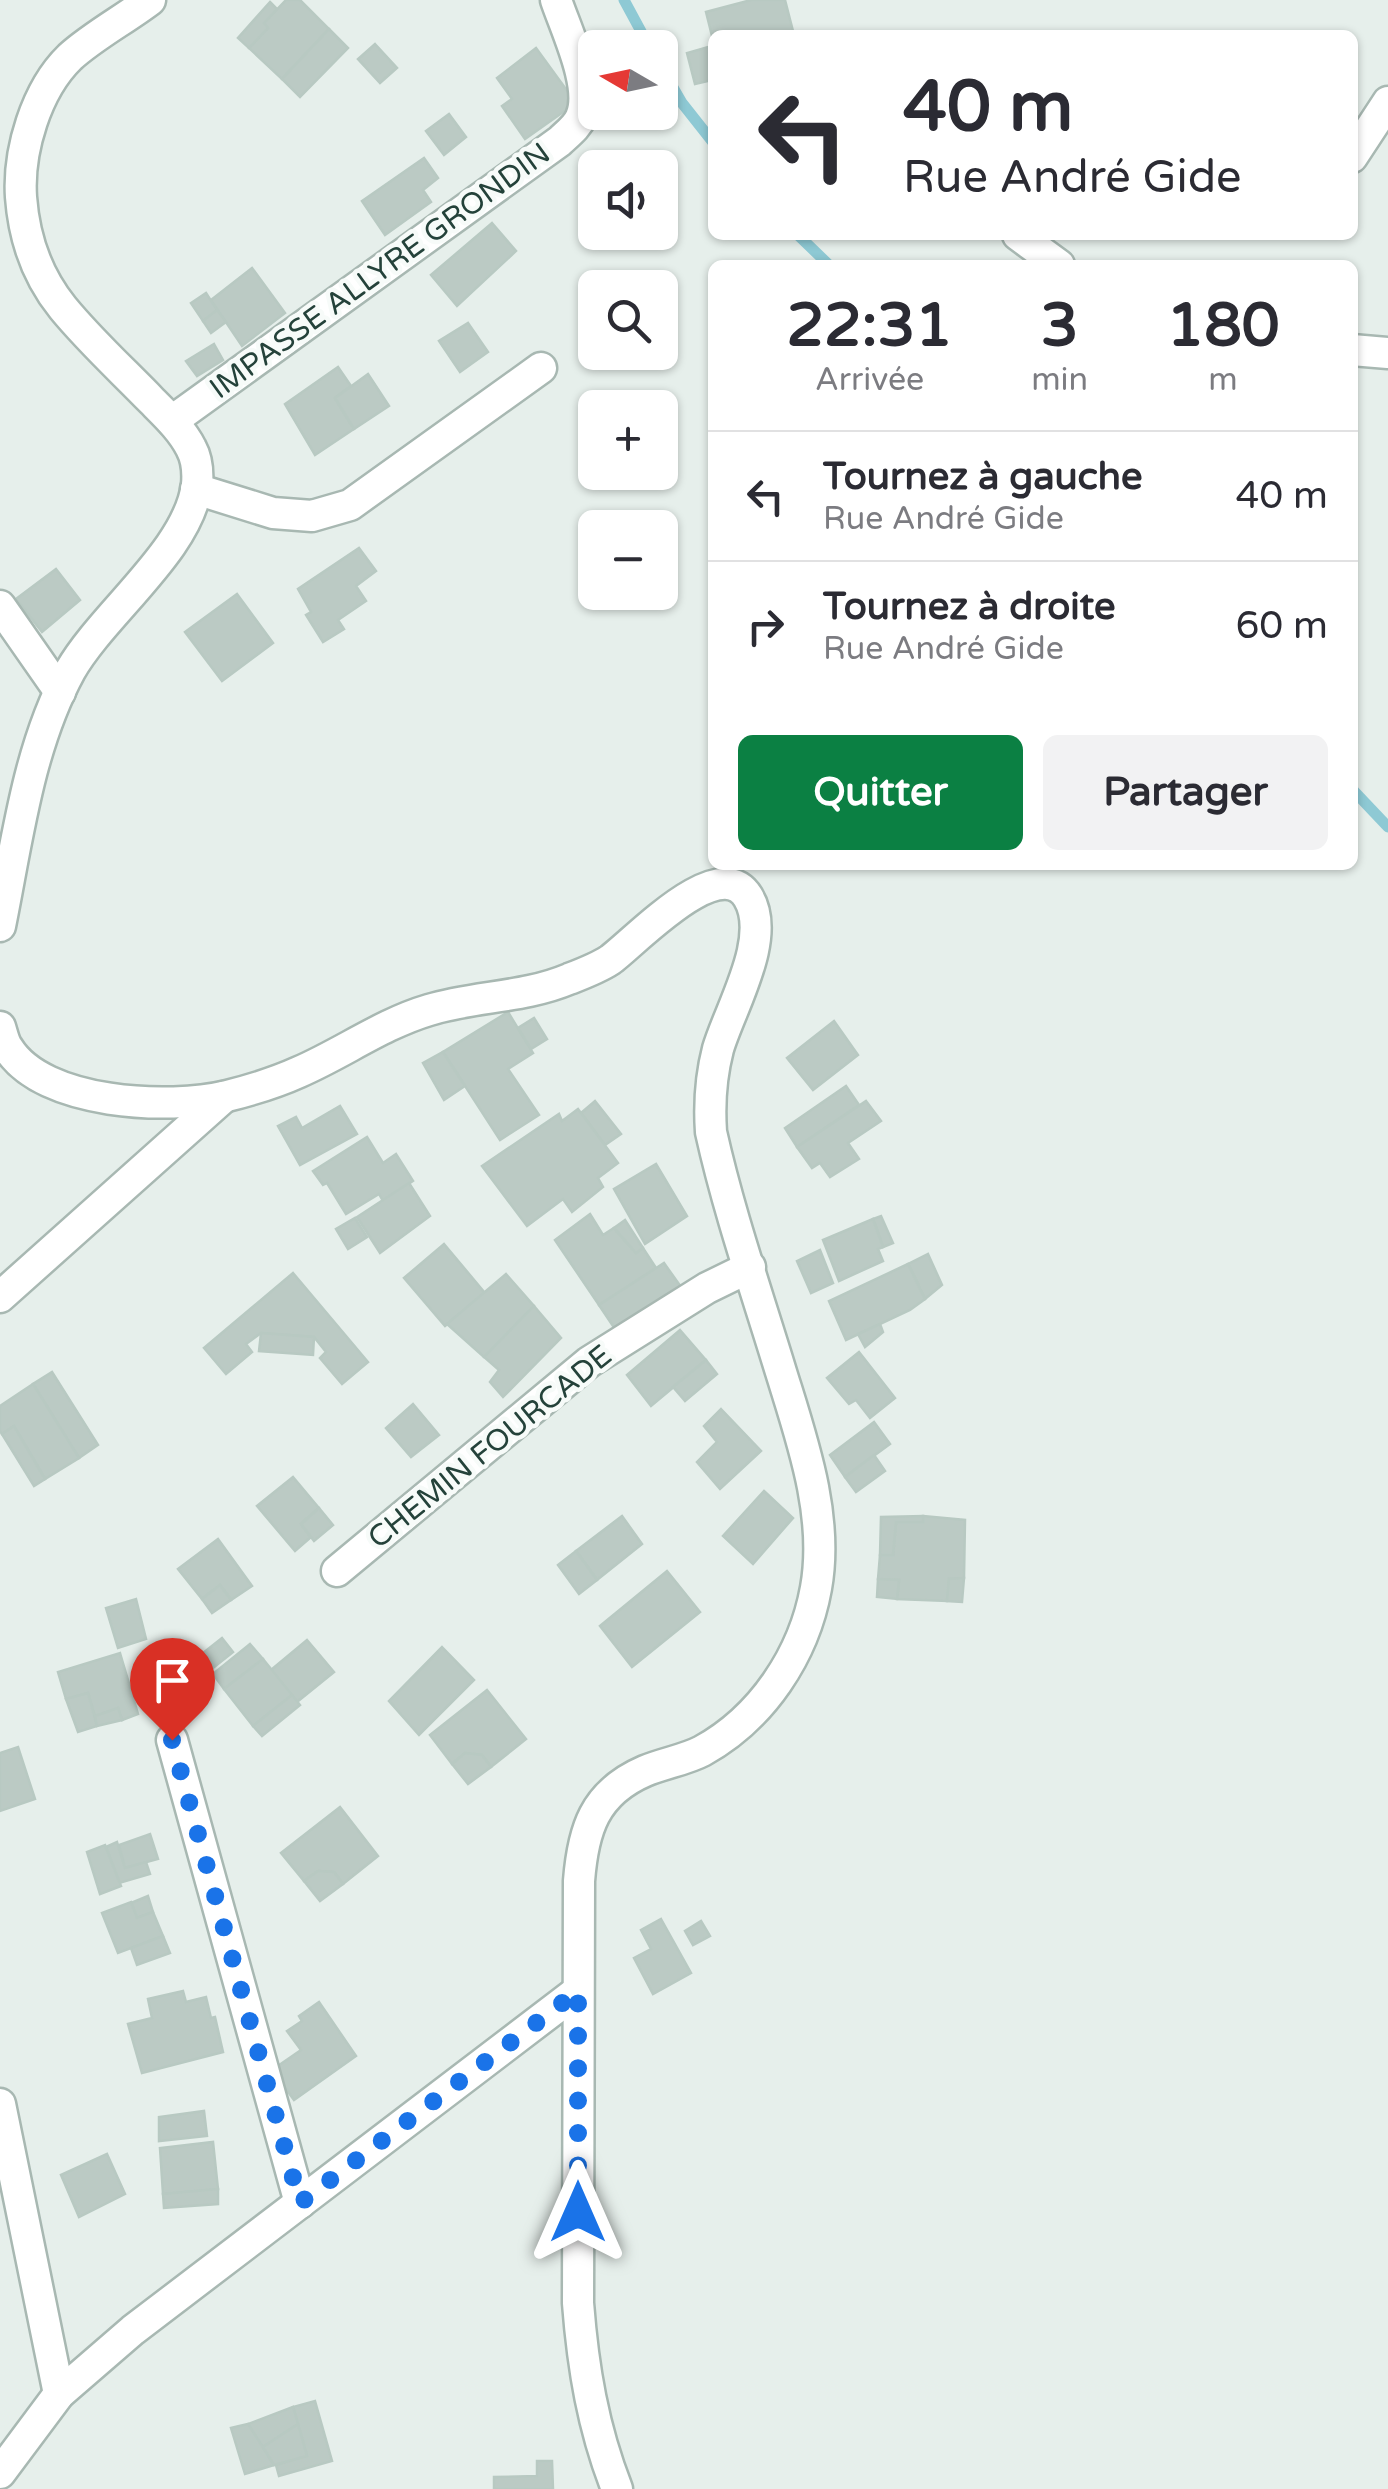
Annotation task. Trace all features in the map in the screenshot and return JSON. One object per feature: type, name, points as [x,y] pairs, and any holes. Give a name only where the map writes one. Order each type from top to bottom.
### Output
[{"type":"street","points":[[0,926],[22,812],[40,744],[60,692],[96,632],[176,538],[196,489],[198,471],[192,448],[172,422],[62,308],[36,267],[24,226],[20,178],[28,134],[45,94],[69,58],[150,0]]},
{"type":"street","name":"IMPASSE ALLYRE GRONDIN","points":[[172,422],[572,130],[584,110],[584,93],[556,0]]},
{"type":"street","points":[[1358,148],[1388,102]]},
{"type":"street","points":[[1025,240],[1052,260]]},
{"type":"street","points":[[1358,350],[1388,353]]},
{"type":"street","points":[[196,489],[273,513],[312,516],[350,505],[541,368]]},
{"type":"street","points":[[0,606],[60,692]]},
{"type":"street","points":[[0,786],[22,812]]},
{"type":"street","points":[[0,1027],[8,1049],[29,1069],[51,1082],[95,1097],[160,1102],[224,1096],[298,1073],[388,1025],[428,1010],[536,990],[567,980],[608,960],[678,902],[694,894],[725,886],[739,888],[748,896],[756,934],[752,956],[718,1048],[710,1109],[717,1158],[801,1437],[818,1524],[819,1553],[806,1630],[789,1666],[762,1701],[727,1735],[700,1752],[642,1772],[608,1796],[594,1813],[581,1854],[578,2304],[593,2417],[616,2489]]},
{"type":"street","points":[[0,1297],[224,1096]]},
{"type":"street","name":"CHEMIN FOURCADE","points":[[337,1571],[588,1362],[706,1288],[750,1267]]},
{"type":"street","points":[[172,1740],[300,2203]]},
{"type":"street","points":[[0,2473],[59,2394],[133,2330],[578,1991]]},
{"type":"street","points":[[0,2104],[59,2394]]},
{"type":"building","points":[[286,0],[300,0],[329,29],[282,79],[249,48],[268,28],[264,23]]},
{"type":"building","points":[[751,0],[785,0],[793,30],[710,30],[706,12]]},
{"type":"building","points":[[270,2],[277,9],[264,23],[268,28],[249,48],[238,38]]},
{"type":"building","points":[[329,29],[348,48],[300,97],[282,79]]},
{"type":"building","points":[[375,44],[397,68],[380,83],[358,59]]},
{"type":"building","points":[[708,47],[708,81],[695,84],[687,53]]},
{"type":"building","points":[[536,48],[576,103],[525,139],[502,106],[512,99],[497,78]]},
{"type":"building","points":[[449,114],[466,137],[444,155],[426,131]]},
{"type":"building","points":[[424,158],[438,178],[423,190],[431,202],[385,235],[362,201]]},
{"type":"building","points":[[492,223],[516,251],[457,306],[431,275]]},
{"type":"building","points":[[252,268],[285,313],[242,346],[211,300]]},
{"type":"building","points":[[206,293],[217,310],[203,321],[191,303]]},
{"type":"building","points":[[217,310],[226,322],[211,333],[203,321]]},
{"type":"building","points":[[468,323],[488,352],[460,372],[439,341]]},
{"type":"building","points":[[214,344],[223,360],[197,376],[186,361]]},
{"type":"building","points":[[338,367],[351,386],[335,398],[354,429],[315,455],[285,404]]},
{"type":"building","points":[[368,374],[389,406],[354,429],[335,398]]},
{"type":"building","points":[[359,548],[376,571],[356,586],[366,601],[338,620],[344,629],[323,642],[306,615],[311,612],[298,589]]},
{"type":"building","points":[[56,569],[80,600],[42,632],[16,599]]},
{"type":"building","points":[[237,594],[273,643],[222,681],[185,632]]},
{"type":"building","points":[[508,1012],[533,1053],[508,1069],[539,1115],[500,1140],[443,1052]]},
{"type":"building","points":[[534,1018],[547,1039],[531,1049],[518,1028]]},
{"type":"building","points":[[834,1021],[858,1055],[813,1090],[787,1058]]},
{"type":"building","points":[[443,1052],[465,1086],[444,1100],[423,1063]]},
{"type":"building","points":[[846,1086],[859,1105],[797,1147],[785,1128]]},
{"type":"building","points":[[595,1101],[621,1134],[605,1145],[581,1113]]},
{"type":"building","points":[[866,1101],[881,1121],[848,1143],[859,1159],[830,1177],[820,1163],[812,1168],[797,1147]]},
{"type":"building","points":[[340,1106],[357,1134],[300,1165],[278,1126],[296,1117],[302,1128]]},
{"type":"building","points":[[578,1109],[618,1163],[598,1178],[603,1187],[572,1212],[563,1199],[527,1226],[482,1166],[559,1114],[562,1121]]},
{"type":"building","points":[[367,1137],[383,1163],[396,1154],[413,1181],[383,1201],[379,1194],[346,1214],[327,1183],[323,1185],[313,1171]]},
{"type":"building","points":[[656,1164],[687,1216],[645,1244],[614,1189]]},
{"type":"building","points":[[409,1183],[430,1216],[380,1253],[357,1217]]},
{"type":"building","points":[[590,1214],[603,1235],[614,1228],[636,1253],[643,1248],[656,1268],[599,1305],[555,1240]]},
{"type":"building","points":[[881,1216],[893,1243],[883,1247],[873,1219]]},
{"type":"building","points":[[355,1218],[367,1237],[348,1249],[336,1229]]},
{"type":"building","points":[[873,1219],[883,1247],[878,1249],[883,1261],[839,1281],[823,1240]]},
{"type":"building","points":[[625,1220],[643,1248],[636,1253],[614,1228]]},
{"type":"building","points":[[444,1244],[485,1293],[445,1326],[404,1278]]},
{"type":"building","points":[[820,1250],[833,1283],[811,1293],[797,1261]]},
{"type":"building","points":[[928,1254],[942,1285],[925,1299],[908,1264]]},
{"type":"building","points":[[664,1263],[681,1287],[617,1332],[599,1305]]},
{"type":"building","points":[[908,1264],[925,1299],[846,1340],[829,1301]]},
{"type":"building","points":[[293,1273],[368,1362],[342,1384],[320,1358],[326,1352],[314,1337],[261,1333],[246,1344],[252,1352],[226,1374],[204,1348]]},
{"type":"building","points":[[506,1274],[534,1306],[484,1357],[447,1324]]},
{"type":"building","points":[[534,1306],[561,1338],[503,1397],[490,1382],[499,1370],[484,1357]]},
{"type":"building","points":[[880,1324],[883,1332],[865,1347],[858,1334]]},
{"type":"building","points":[[680,1330],[706,1360],[651,1406],[627,1375]]},
{"type":"building","points":[[261,1333],[314,1337],[313,1355],[259,1351]]},
{"type":"building","points":[[859,1352],[895,1398],[870,1418],[856,1400],[849,1404],[827,1378]]},
{"type":"building","points":[[706,1360],[717,1374],[685,1401],[673,1387]]},
{"type":"building","points":[[52,1372],[98,1445],[79,1458],[33,1384]]},
{"type":"building","points":[[33,1384],[79,1458],[45,1479],[14,1426],[2,1434],[0,1431],[0,1406]]},
{"type":"building","points":[[413,1404],[439,1435],[411,1457],[386,1428]]},
{"type":"building","points":[[721,1409],[761,1451],[720,1489],[697,1462],[717,1442],[704,1426]]},
{"type":"building","points":[[874,1422],[890,1444],[845,1477],[830,1455]]},
{"type":"building","points":[[14,1426],[45,1479],[34,1486],[2,1434]]},
{"type":"building","points":[[874,1455],[885,1471],[856,1492],[845,1477]]},
{"type":"building","points":[[293,1477],[319,1508],[301,1524],[311,1537],[295,1551],[257,1506]]},
{"type":"building","points":[[764,1491],[793,1518],[753,1564],[723,1536]]},
{"type":"building","points":[[319,1508],[333,1525],[314,1541],[301,1524]]},
{"type":"building","points":[[622,1516],[642,1544],[597,1580],[576,1551]]},
{"type":"building","points":[[923,1516],[965,1520],[964,1578],[949,1579],[947,1601],[897,1599],[899,1580],[878,1579],[880,1555],[893,1555],[896,1522],[923,1522]]},
{"type":"building","points":[[923,1516],[923,1522],[896,1522],[893,1555],[880,1555],[881,1517]]},
{"type":"building","points":[[218,1539],[252,1586],[231,1600],[220,1585],[202,1599],[178,1569]]},
{"type":"building","points":[[576,1551],[597,1580],[579,1594],[558,1565]]},
{"type":"building","points":[[667,1571],[700,1612],[632,1667],[600,1626]]},
{"type":"building","points":[[964,1578],[962,1602],[947,1601],[949,1579]]},
{"type":"building","points":[[878,1579],[899,1580],[897,1599],[877,1597]]},
{"type":"building","points":[[220,1585],[231,1600],[212,1613],[202,1599]]},
{"type":"building","points":[[136,1599],[146,1639],[118,1648],[106,1608]]},
{"type":"building","points":[[222,1638],[233,1652],[208,1672],[198,1657]]},
{"type":"building","points":[[307,1640],[334,1672],[297,1702],[271,1670]]},
{"type":"building","points":[[250,1644],[263,1659],[224,1689],[213,1674]]},
{"type":"building","points":[[442,1647],[474,1680],[419,1735],[389,1701]]},
{"type":"building","points":[[120,1653],[138,1714],[122,1720],[118,1708],[95,1716],[88,1693],[66,1699],[58,1672]]},
{"type":"building","points":[[263,1659],[292,1695],[253,1726],[224,1689]]},
{"type":"building","points":[[487,1690],[526,1739],[491,1767],[482,1755],[465,1753],[452,1764],[430,1735]]},
{"type":"building","points":[[88,1693],[97,1726],[78,1732],[66,1699]]},
{"type":"building","points":[[292,1695],[300,1705],[262,1736],[253,1726]]},
{"type":"building","points":[[118,1708],[122,1720],[97,1726],[95,1716]]},
{"type":"building","points":[[18,1747],[35,1799],[0,1811],[0,1753]]},
{"type":"building","points":[[465,1753],[482,1755],[491,1767],[468,1784],[452,1764]]},
{"type":"building","points":[[340,1807],[378,1856],[343,1884],[334,1872],[318,1871],[304,1881],[281,1853]]},
{"type":"building","points":[[150,1834],[158,1859],[125,1868],[119,1845]]},
{"type":"building","points":[[117,1842],[125,1868],[146,1862],[150,1874],[119,1883],[106,1847]]},
{"type":"building","points":[[105,1845],[121,1886],[100,1894],[87,1852]]},
{"type":"building","points":[[318,1871],[334,1872],[343,1884],[320,1901],[304,1881]]},
{"type":"building","points":[[148,1896],[153,1912],[137,1918],[131,1903]]},
{"type":"building","points":[[131,1902],[137,1918],[153,1912],[163,1936],[118,1953],[102,1913]]},
{"type":"building","points":[[661,1919],[691,1973],[653,1994],[634,1958],[651,1949],[641,1930]]},
{"type":"building","points":[[701,1921],[710,1936],[693,1945],[685,1931]]},
{"type":"building","points":[[163,1936],[170,1953],[137,1965],[131,1948]]},
{"type":"building","points":[[183,1991],[186,2002],[206,1997],[223,2052],[142,2073],[128,2024],[152,2018],[148,1999]]},
{"type":"building","points":[[319,2002],[356,2056],[294,2100],[272,2070],[301,2050],[287,2031],[302,2021],[299,2016]]},
{"type":"building","points":[[204,2111],[207,2136],[159,2141],[159,2117]]},
{"type":"building","points":[[213,2142],[218,2189],[163,2194],[160,2148]]},
{"type":"building","points":[[107,2154],[125,2194],[79,2217],[61,2175]]},
{"type":"building","points":[[218,2189],[218,2204],[164,2208],[163,2194]]},
{"type":"building","points":[[315,2401],[332,2461],[279,2476],[276,2465],[307,2456],[293,2407]]},
{"type":"building","points":[[293,2407],[298,2424],[263,2447],[248,2424]]},
{"type":"building","points":[[248,2424],[274,2465],[245,2474],[231,2428]]},
{"type":"building","points":[[298,2424],[307,2456],[274,2465],[263,2447]]},
{"type":"building","points":[[537,2461],[552,2461],[553,2489],[494,2489],[494,2477],[537,2476]]},
{"type":"waterway","points":[[624,0],[640,30]]},
{"type":"waterway","points":[[678,96],[708,136]]},
{"type":"waterway","points":[[803,240],[824,260]]},
{"type":"waterway","points":[[1358,795],[1388,827]]},
{"type":"route","points":[[172,1740],[300,2203],[578,1991],[578,2212]]}]
